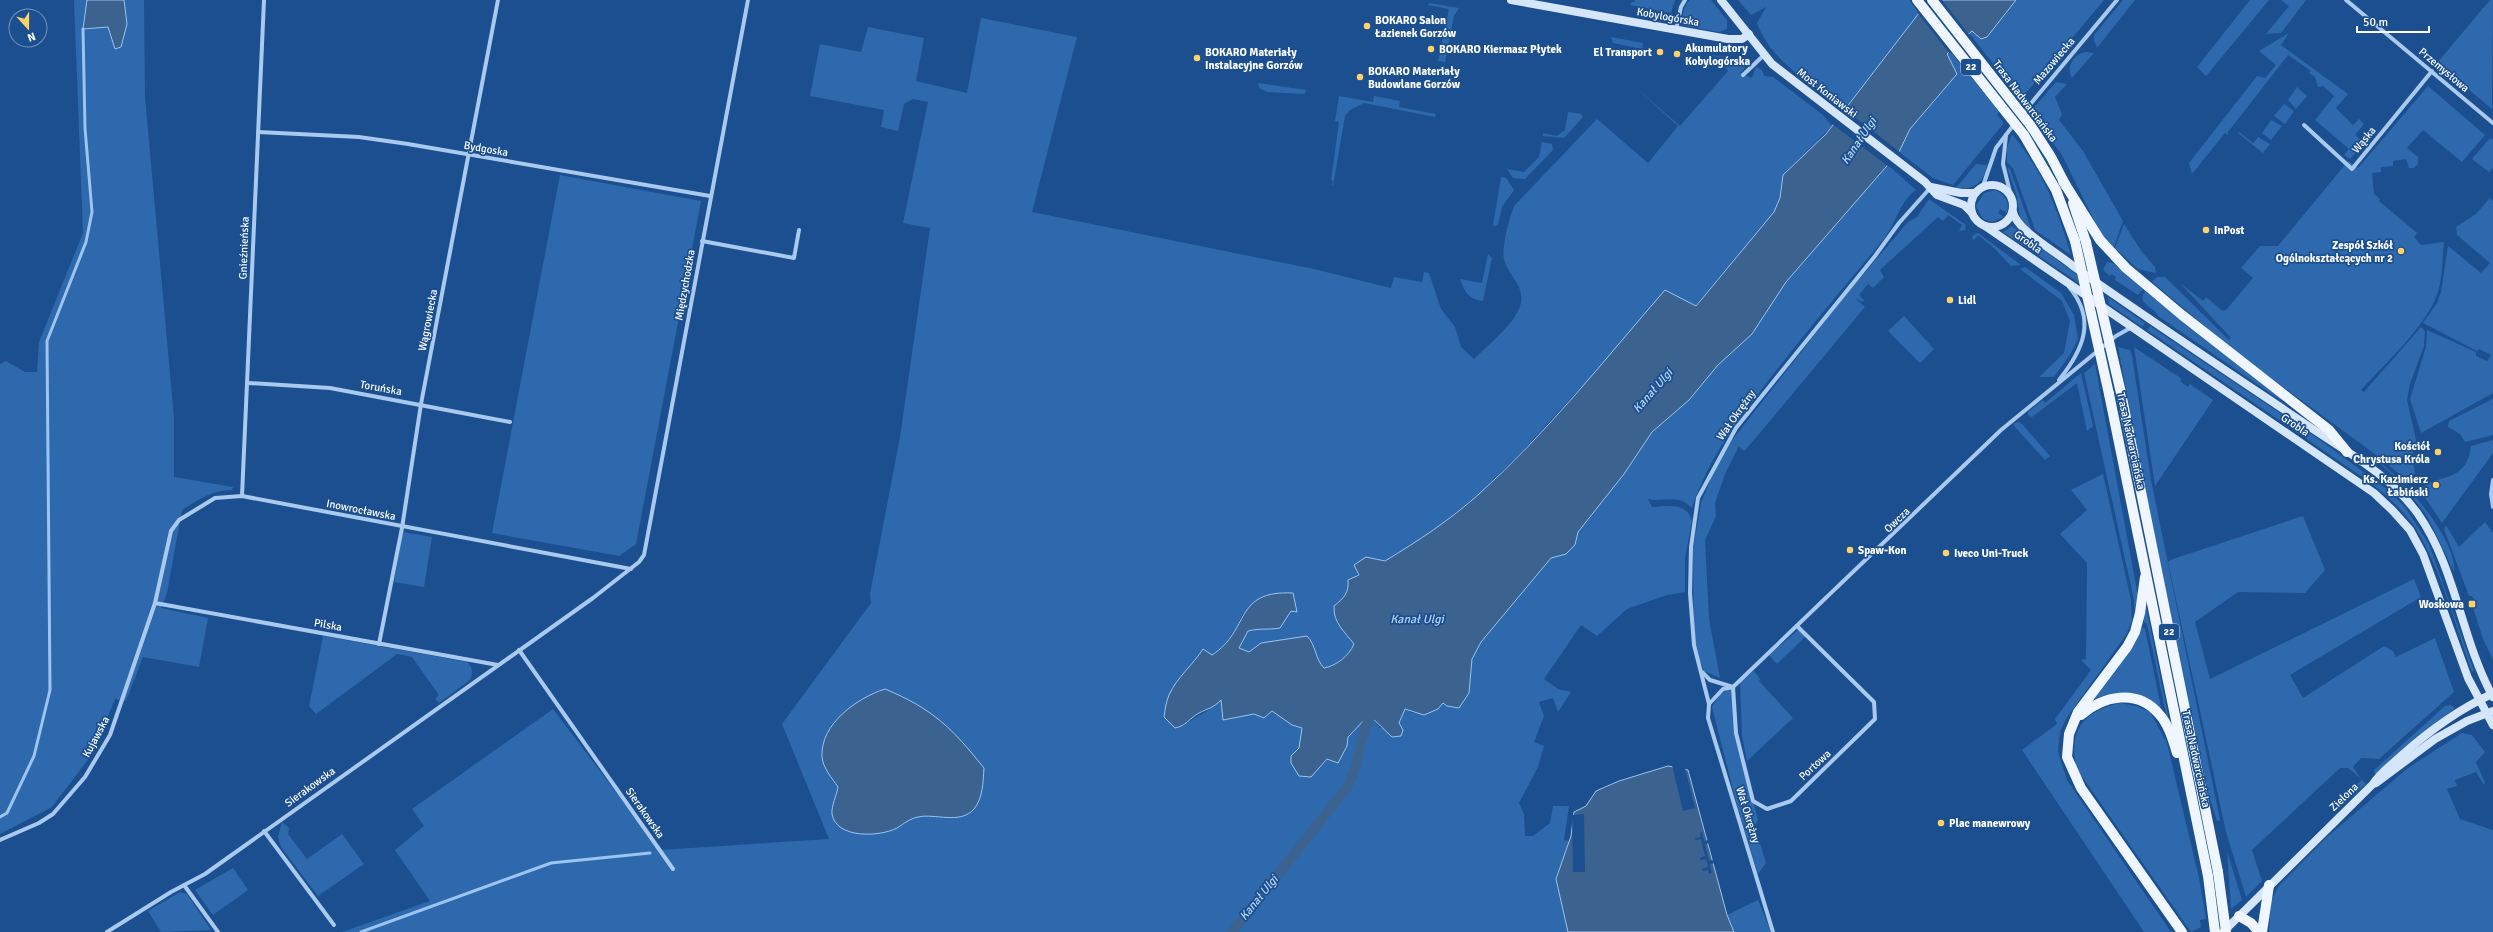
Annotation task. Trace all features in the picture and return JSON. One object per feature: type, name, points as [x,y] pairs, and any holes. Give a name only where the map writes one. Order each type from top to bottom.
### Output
[{"type":"main road","name":"Kobylogórska","points":[[1511,0],[1732,40],[1742,39],[1749,34]]},
{"type":"main road","name":"Most Koniawski","points":[[1721,0],[1772,64],[1928,184]]},
{"type":"main road","name":"Trasa Nadwarciańska","points":[[1917,0],[2024,135],[2056,190],[2075,241],[2109,394],[2190,787],[2208,876],[2215,932]]},
{"type":"main road","name":"Trasa Nadwarciańska","points":[[1932,0],[2031,126],[2063,181],[2086,242],[2121,392],[2218,872],[2226,932]]},
{"type":"main road","points":[[2063,181],[2100,240],[2126,268],[2329,430],[2347,452]]},
{"type":"main road","points":[[1928,184],[1961,193],[1975,193]]},
{"type":"main road","points":[[1928,184],[1937,195],[1964,205],[1972,213],[1977,222],[1985,226],[2003,224],[2013,212],[2011,196],[2002,187],[1996,185],[1983,186],[1975,193],[1971,202],[1972,213]]},
{"type":"main road","name":"Grobla","points":[[2013,212],[2016,222],[2023,230],[2056,251],[2075,267],[2347,452],[2390,483],[2410,503],[2426,526],[2440,556],[2475,658],[2493,695]]},
{"type":"main road","name":"Grobla","points":[[1985,226],[2374,493],[2399,516],[2423,554],[2458,654],[2478,700],[2489,712],[2493,726]]},
{"type":"main road","points":[[2146,572],[2140,613],[2135,632],[2127,647],[2078,712],[2069,734],[2066,752],[2074,778],[2182,932]]},
{"type":"main road","name":"Zielona","points":[[2222,932],[2373,784],[2380,774],[2431,730],[2460,709],[2478,700],[2493,695]]},
{"type":"main road","points":[[2075,720],[2094,704],[2107,699],[2128,697],[2146,704],[2160,715],[2168,727],[2190,787]]},
{"type":"main road","points":[[2373,784],[2386,777],[2435,739],[2489,712]]},
{"type":"main road","points":[[2262,932],[2269,885]]},
{"type":"main road","points":[[2239,916],[2251,923],[2258,932]]},
{"type":"street","name":"Gnieźnieńska","points":[[242,496],[264,0]]},
{"type":"street","name":"Wągrowiecka","points":[[378,644],[402,528],[421,404],[470,155],[498,0]]},
{"type":"street","name":"Międzychodzka","points":[[632,569],[644,555],[710,196],[748,0]]},
{"type":"street","points":[[1676,30],[1681,8],[1685,0]]},
{"type":"street","name":"Mazowiecka","points":[[1983,186],[1996,148],[2006,134],[2117,0]]},
{"type":"street","name":"Przemysłowa","points":[[2346,0],[2493,123]]},
{"type":"street","points":[[1743,75],[1764,55]]},
{"type":"street","name":"Wąska","points":[[2304,125],[2352,169],[2432,71]]},
{"type":"street","name":"Bydgoska","points":[[258,132],[359,137],[710,196]]},
{"type":"street","points":[[2006,134],[2003,164],[2011,196]]},
{"type":"street","name":"Wał Okrężny","points":[[1773,932],[1708,718],[1709,704],[1694,645],[1690,593],[1691,547],[1698,498],[1736,428],[1899,223],[1928,184]]},
{"type":"street","points":[[702,241],[794,258],[799,230]]},
{"type":"street","name":"Owcza","points":[[2053,387],[2071,365],[2085,334],[2081,307],[2076,295],[2063,280]]},
{"type":"street","name":"Owcza","points":[[1733,687],[1753,666],[1797,626],[2001,430],[2116,336],[2132,327]]},
{"type":"street","name":"Toruńska","points":[[248,383],[330,388],[510,422]]},
{"type":"street","points":[[2493,480],[2491,494],[2493,507]]},
{"type":"street","name":"Inowrocławska","points":[[155,603],[171,531],[179,520],[215,498],[242,496],[402,528],[632,569]]},
{"type":"street","name":"Sierakowska","points":[[107,932],[184,885],[205,874],[632,569]]},
{"type":"street","name":"Pilska","points":[[155,603],[498,665]]},
{"type":"street","name":"Kujawska","points":[[0,840],[39,823],[53,814],[85,777],[110,735],[155,603]]},
{"type":"street","name":"Portowa","points":[[1733,687],[1736,733],[1753,801],[1767,809],[1790,801],[1875,719],[1874,702],[1797,626]]},
{"type":"street","name":"Sierakowska","points":[[519,650],[673,869]]},
{"type":"street","points":[[1700,670],[1710,680],[1733,687]]},
{"type":"street","points":[[1709,704],[1723,689],[1733,687]]},
{"type":"street","points":[[264,831],[334,925]]},
{"type":"street","points":[[184,885],[218,932]]},
{"type":"shaded area","points":[[74,0],[144,0],[145,97],[174,418],[174,477],[233,487],[232,490],[225,490],[206,496],[182,510],[167,593],[161,608],[208,618],[199,667],[143,657],[126,701],[115,699],[93,753],[52,807],[0,834],[0,364],[6,361],[25,372],[37,372],[39,342],[83,233]]},
{"type":"shaded area","points":[[1634,0],[1675,0],[1671,13],[1630,5],[1632,2],[1635,2]]},
{"type":"shaded area","points":[[1690,0],[1711,0],[1727,20],[1727,29],[1719,32],[1686,26],[1683,20],[1683,13]]},
{"type":"shaded area","points":[[1738,0],[1909,0],[1919,13],[1845,109],[1794,72],[1772,50],[1763,37],[1757,23],[1766,7],[1751,15]]},
{"type":"shaded area","points":[[2016,0],[2104,0],[2021,99],[1969,33],[2010,7]]},
{"type":"shaded area","points":[[2123,0],[2135,0],[2097,48],[2094,35]]},
{"type":"shaded area","points":[[2250,0],[2269,0],[2206,76],[2197,67]]},
{"type":"shaded area","points":[[2281,0],[2306,0],[2281,33],[2266,34],[2289,6]]},
{"type":"shaded area","points":[[2490,0],[2493,0],[2492,109],[2437,63]]},
{"type":"shaded area","points":[[1429,3],[1459,8],[1454,16],[1445,62],[1438,61],[1449,9],[1428,5]]},
{"type":"shaded area","points":[[981,18],[1077,37],[1032,212],[1314,269],[1391,288],[1394,277],[1422,282],[1424,272],[1429,273],[1441,309],[1455,327],[1461,347],[1474,359],[1499,336],[1511,322],[1519,309],[1521,301],[1520,289],[1506,266],[1503,254],[1506,232],[1515,205],[1597,119],[1648,163],[1678,126],[1634,86],[1680,126],[1728,71],[1721,58],[1701,53],[1727,58],[1725,63],[1729,64],[1729,58],[1741,61],[1745,68],[1740,73],[1752,78],[1756,67],[1762,70],[1764,76],[1773,77],[1823,115],[1832,126],[1783,175],[1780,198],[1774,212],[1695,306],[1581,387],[1529,444],[1479,494],[1429,534],[1385,561],[1366,557],[1345,597],[1334,606],[1335,617],[1343,631],[1354,644],[1349,653],[1342,660],[1324,668],[1318,662],[1314,647],[1261,643],[1249,652],[1238,648],[1248,631],[1274,625],[1285,618],[1291,604],[1293,593],[1242,615],[1237,627],[1227,643],[1212,655],[1203,649],[1193,664],[1180,677],[1183,726],[1221,700],[1223,720],[1254,714],[1264,718],[1272,711],[1292,725],[1302,728],[1299,748],[1291,756],[1291,763],[1294,769],[1319,768],[1327,759],[1338,763],[1347,746],[1348,737],[1369,715],[1380,728],[1399,723],[1405,709],[1413,713],[1443,702],[1447,706],[1459,708],[1469,693],[1472,659],[1481,642],[1551,558],[1566,554],[1575,546],[1578,532],[1624,474],[1652,432],[1689,400],[1718,365],[1752,334],[1786,282],[1888,165],[1916,190],[1910,195],[1902,207],[1883,240],[1796,345],[1724,441],[1707,472],[1692,508],[1681,501],[1670,499],[1648,499],[1652,507],[1676,506],[1681,508],[1686,511],[1692,521],[1685,558],[1685,592],[1667,595],[1627,609],[1597,636],[1581,625],[1544,679],[1558,689],[1571,692],[1558,712],[1553,698],[1539,702],[1544,716],[1534,742],[1544,746],[1538,767],[1519,803],[1524,814],[1525,836],[1533,836],[1550,823],[1553,806],[1569,806],[1564,840],[1569,841],[1556,879],[1568,932],[342,932],[430,901],[395,850],[424,826],[412,809],[553,709],[660,850],[829,839],[782,724],[871,603],[870,594],[900,437],[930,228],[903,223],[928,102],[913,99],[904,104],[898,131],[881,127],[884,110],[810,96],[820,44],[861,52],[868,27],[924,38],[916,81],[967,93]]},
{"type":"shaded area","points":[[2289,33],[2281,45],[2348,94],[2336,108],[2353,125],[2359,119],[2364,124],[2355,135],[2364,143],[2350,159],[2344,155],[2349,149],[2315,120],[2334,96],[2323,86],[2318,87],[2315,77],[2309,73],[2311,71],[2288,55],[2228,132],[2228,135],[2225,133],[2192,174],[2189,163],[2257,76],[2265,78],[2276,65],[2259,51]]},
{"type":"shaded area","points":[[1611,37],[1643,43],[1642,49],[1613,43]]},
{"type":"shaded area","points":[[1950,51],[1999,112],[1997,115],[2004,123],[1953,185],[1933,178],[1899,152],[1910,129],[1957,74],[1947,54]]},
{"type":"shaded area","points":[[2087,52],[2094,53],[2072,78],[2070,69],[2072,61],[2075,57]]},
{"type":"shaded area","points":[[2056,82],[2067,84],[2055,97],[2062,114],[2059,120],[2083,151],[2123,221],[2114,247],[2104,237],[2096,224],[2062,155],[2030,112]]},
{"type":"shaded area","points":[[1258,83],[1306,90],[1305,94],[1267,92],[1259,88]]},
{"type":"shaded area","name":"Zespół Szkół Ogólnokształcących nr 2","points":[[2428,86],[2485,135],[2462,162],[2423,130],[2407,148],[2418,157],[2418,164],[2414,168],[2409,168],[2406,159],[2393,161],[2393,166],[2381,167],[2381,172],[2372,173],[2374,194],[2380,199],[2379,201],[2417,233],[2414,237],[2421,245],[2444,242],[2440,284],[2430,309],[2403,346],[2361,390],[2364,392],[2421,327],[2425,331],[2424,346],[2410,384],[2407,400],[2416,440],[2412,456],[2415,473],[2408,482],[2383,460],[2241,356],[2152,282],[2157,277],[2165,277],[2229,340],[2231,338],[2180,283],[2203,301],[2206,297],[2223,311],[2226,310],[2253,278],[2241,268],[2260,246],[2278,246],[2348,161],[2358,168]]},
{"type":"shaded area","points":[[2297,87],[2307,96],[2296,109],[2288,100]]},
{"type":"shaded area","points":[[1339,96],[1373,102],[1374,96],[1400,101],[1399,107],[1436,114],[1435,117],[1364,103],[1350,110],[1345,116],[1333,186],[1333,181],[1331,180],[1339,122],[1335,121]]},
{"type":"shaded area","points":[[2284,104],[2294,111],[2285,124],[2274,116]]},
{"type":"shaded area","points":[[1568,112],[1581,114],[1583,117],[1564,138],[1543,136],[1543,133],[1557,136],[1565,130]]},
{"type":"shaded area","points":[[2271,120],[2282,126],[2271,140],[2262,133]]},
{"type":"shaded area","points":[[2239,132],[2253,143],[2258,137],[2270,144],[2263,153],[2238,133]]},
{"type":"shaded area","points":[[2012,134],[2042,178],[2049,192],[2071,255],[2035,230],[2013,168],[2007,162],[2007,148]]},
{"type":"shaded area","points":[[2490,138],[2493,140],[2493,168],[2489,172],[2472,159]]},
{"type":"shaded area","points":[[1542,142],[1552,144],[1553,150],[1525,179],[1513,178],[1507,169],[1524,172],[1539,157]]},
{"type":"shaded area","points":[[1976,164],[1987,165],[1984,176],[1980,181],[1972,187],[1955,189]]},
{"type":"shaded area","points":[[2007,167],[2010,169],[2032,231],[2020,218],[2017,197]]},
{"type":"shaded area","points":[[560,175],[701,201],[636,544],[619,556],[492,533]]},
{"type":"shaded area","points":[[1501,177],[1506,178],[1514,190],[1502,207],[1498,224],[1495,226],[1493,225]]},
{"type":"shaded area","points":[[1995,190],[2004,196],[2008,209],[2007,213],[2000,209],[1998,213],[2004,217],[1992,222],[1983,219],[1976,206],[1984,193]]},
{"type":"shaded area","points":[[2490,198],[2493,201],[2493,393],[2421,433],[2410,399],[2426,347],[2427,330],[2476,352],[2476,356],[2487,361],[2491,355],[2479,349],[2477,351],[2423,323],[2437,303],[2441,292],[2448,246],[2481,273],[2490,263],[2457,235],[2456,227],[2476,214]]},
{"type":"shaded area","points":[[1929,199],[1966,225],[1965,230],[1959,231],[1962,225],[1948,215],[1943,221],[1938,217],[1880,270],[1884,277],[1873,288],[1868,284],[1859,295],[1864,300],[1863,302],[1855,298],[1865,307],[1754,440],[1744,451],[1739,446],[1725,474],[1715,503],[1716,516],[1705,540],[1709,619],[1720,678],[1704,671],[1694,645],[1693,549],[1701,503],[1716,466],[1730,443],[1848,292],[1908,222],[1917,217]]},
{"type":"shaded area","points":[[2124,224],[2142,252],[2155,267],[2156,273],[2138,269],[2115,248]]},
{"type":"shaded area","points":[[2012,226],[2077,275],[2079,283],[2003,232]]},
{"type":"shaded area","points":[[1978,233],[2021,265],[2011,266],[1993,247],[1978,235],[1973,241],[1972,236]]},
{"type":"shaded area","points":[[1488,254],[1492,258],[1483,301],[1470,297],[1460,279],[1482,283]]},
{"type":"shaded area","points":[[2107,262],[2113,263],[2143,289],[2138,295],[2115,280],[2116,277],[2111,274],[2110,276],[2103,270]]},
{"type":"shaded area","points":[[2025,267],[2061,293],[2074,315],[2078,339],[2070,355],[2054,377],[2039,377],[2064,353],[2070,321],[2062,301],[2020,269]]},
{"type":"shaded area","points":[[2145,291],[2282,399],[2280,400],[2158,316],[2144,303],[2143,295]]},
{"type":"shaded area","points":[[2108,297],[2145,323],[2142,327],[2109,304]]},
{"type":"shaded area","points":[[1904,316],[1934,349],[1920,363],[1888,331]]},
{"type":"shaded area","points":[[2150,326],[2320,440],[2388,490],[2405,507],[2429,544],[2474,671],[2472,672],[2441,581],[2433,563],[2416,529],[2401,510],[2371,483],[2147,330]]},
{"type":"shaded area","points":[[2118,347],[2130,350],[2132,356],[2151,480],[2220,820],[2217,821],[2208,793],[2142,474]]},
{"type":"shaded area","points":[[2134,347],[2182,379],[2180,381],[2188,387],[2190,384],[2213,400],[2155,486]]},
{"type":"shaded area","points":[[2095,364],[2138,596],[2135,616],[2134,600],[2084,373]]},
{"type":"shaded area","points":[[2081,373],[2093,426],[2087,431],[2077,383],[2032,417],[2028,415],[2028,412],[2043,400],[2045,403]]},
{"type":"shaded area","points":[[2493,399],[2493,435],[2465,442],[2460,434],[2448,427],[2449,421]]},
{"type":"shaded area","points":[[2019,422],[2050,456],[2045,460],[2014,426],[2014,423]]},
{"type":"shaded area","points":[[2493,440],[2493,453],[2442,523],[2420,490],[2435,481],[2450,476],[2463,467],[2468,458],[2471,446]]},
{"type":"shaded area","points":[[2374,458],[2412,493],[2437,526],[2447,542],[2453,558],[2454,572],[2427,516],[2403,485]]},
{"type":"shaded area","points":[[2103,474],[2131,600],[2132,621],[2126,635],[2066,719],[2060,732],[2058,752],[2067,780],[2171,932],[2144,932],[2022,750],[2057,724],[2055,719],[2091,670],[2081,660],[2086,659],[2087,563],[2060,534],[2087,510],[2071,490]]},
{"type":"shaded area","points":[[2303,516],[2325,570],[2305,593],[2238,592],[2195,622],[2210,679],[2414,579],[2421,597],[2290,675],[2303,698],[2384,646],[2393,651],[2396,657],[2435,638],[2454,692],[2379,759],[2361,758],[2353,767],[2361,779],[2348,768],[2340,768],[2252,850],[2262,881],[2246,897],[2226,832],[2168,562],[2173,559]]},
{"type":"shaded area","points":[[2485,522],[2493,533],[2493,660],[2483,639],[2472,604],[2475,602],[2472,596],[2469,596],[2444,529],[2446,525],[2459,547]]},
{"type":"shaded area","points":[[403,532],[432,537],[424,587],[394,582]]},
{"type":"shaded area","points":[[2146,606],[2169,720],[2166,714],[2147,624],[2143,621]]},
{"type":"shaded area","points":[[2142,627],[2145,629],[2161,707],[2160,708],[2145,698],[2128,693],[2111,694],[2094,699],[2128,654]]},
{"type":"shaded area","points":[[1799,629],[1806,636],[1777,664],[1769,655]]},
{"type":"shaded area","points":[[323,636],[467,662],[471,668],[471,677],[470,680],[439,703],[435,699],[439,695],[412,657],[397,654],[316,714],[309,706]]},
{"type":"shaded area","points":[[1754,671],[1760,679],[1759,681],[1793,718],[1747,761],[1742,735],[1740,682]]},
{"type":"shaded area","points":[[1733,687],[1736,733],[1758,820],[1752,830],[1760,843],[1766,863],[1758,874],[1736,801],[1712,707],[1720,694]]},
{"type":"shaded area","points":[[2120,703],[2136,706],[2150,712],[2167,743],[2199,878],[2206,919],[2200,920],[2201,927],[2191,932],[2076,768],[2074,754],[2075,743],[2077,733],[2082,724],[2088,717],[2097,711]]},
{"type":"shaded area","points":[[2451,705],[2455,708],[2425,731],[2375,775],[2374,770],[2445,706]]},
{"type":"shaded area","points":[[2462,733],[2472,735],[2485,752],[2476,762],[2485,783],[2484,785],[2476,772],[2455,780],[2457,786],[2447,789],[2460,819],[2493,830],[2493,932],[2269,932],[2271,900],[2279,886],[2327,837],[2408,768]]},
{"type":"shaded area","points":[[2362,780],[2366,784],[2336,811],[2331,805]]},
{"type":"shaded area","points":[[282,822],[289,828],[288,834],[307,859],[342,834],[364,864],[318,896],[281,847],[278,837]]},
{"type":"shaded area","points":[[2227,851],[2242,900],[2231,909]]},
{"type":"shaded area","points":[[233,868],[248,890],[213,915],[195,890]]},
{"type":"shaded area","points":[[180,892],[187,894],[211,930],[161,932],[148,911]]},
{"type":"shaded area","points":[[1758,900],[1771,932],[1734,932],[1727,915]]},
{"type":"water","points":[[87,0],[124,0],[127,24],[121,47],[115,49],[108,27],[83,29]]},
{"type":"water","name":"Kanał Ulgi","points":[[1929,0],[2016,0],[1987,37],[1981,39],[1972,31],[1947,54],[1957,74],[1910,129],[1899,152],[1786,282],[1752,334],[1718,365],[1689,400],[1652,432],[1624,474],[1578,532],[1575,545],[1566,554],[1551,558],[1481,642],[1472,659],[1469,693],[1459,708],[1447,706],[1443,703],[1438,709],[1424,715],[1405,709],[1399,723],[1403,730],[1401,736],[1392,737],[1369,715],[1348,737],[1347,746],[1338,763],[1327,759],[1311,777],[1299,776],[1291,763],[1291,756],[1299,748],[1302,728],[1292,725],[1272,711],[1264,718],[1254,714],[1223,720],[1221,700],[1179,727],[1175,728],[1164,717],[1167,700],[1172,689],[1203,649],[1212,655],[1224,645],[1233,634],[1251,605],[1261,598],[1274,594],[1293,593],[1297,612],[1291,611],[1280,628],[1248,631],[1239,648],[1249,652],[1261,643],[1307,636],[1324,668],[1342,660],[1349,653],[1354,644],[1343,631],[1335,617],[1334,606],[1347,592],[1348,580],[1359,575],[1354,565],[1366,557],[1385,561],[1434,530],[1479,494],[1504,471],[1552,421],[1665,290],[1696,306],[1774,212],[1780,198],[1783,175],[1826,134]]},
{"type":"water","points":[[885,689],[902,696],[929,712],[962,742],[984,768],[982,790],[979,800],[974,809],[968,814],[955,818],[918,817],[889,831],[870,834],[850,832],[841,828],[835,822],[832,811],[838,787],[826,769],[822,757],[823,745],[827,734],[842,714],[852,706],[874,693]]},
{"type":"water","points":[[1668,766],[1688,770],[1727,915],[1734,932],[1568,932],[1556,879],[1571,836],[1574,812],[1586,806],[1596,791],[1619,781]]},
{"type":"pier","points":[[1926,0],[1942,0],[1970,36],[1950,54],[1917,12]]},
{"type":"pier","points":[[1843,108],[1901,153],[1889,167],[1831,123]]},
{"type":"pier","points":[[1672,765],[1685,768],[1695,808],[1683,811]]},
{"type":"pier","points":[[1584,814],[1585,872],[1573,872],[1572,815]]},
{"type":"pier","points":[[1702,832],[1704,841],[1709,840],[1710,843],[1705,844],[1709,861],[1714,860],[1715,863],[1710,864],[1712,873],[1709,874],[1708,870],[1703,871],[1702,869],[1708,867],[1706,859],[1700,860],[1700,858],[1705,856],[1701,839],[1696,840],[1695,838],[1701,837],[1700,833]]},
{"type":"waterway","points":[[0,817],[7,813],[34,756],[50,690],[47,341],[86,242],[92,212],[85,128],[83,29]]},
{"type":"waterway","name":"Kanał Ulgi","points":[[1232,932],[1345,790],[1355,769],[1367,724],[1378,705]]},
{"type":"waterway","points":[[361,932],[551,863],[650,853]]},
{"type":"place","name":"BOKARO Salon Łazienek Gorzów","points":[[1367,26]]},
{"type":"place","name":"BOKARO Kiermasz Płytek","points":[[1431,49]]},
{"type":"place","name":"El Transport","points":[[1660,52]]},
{"type":"place","name":"Akumulatory Kobylogórska","points":[[1677,54]]},
{"type":"place","name":"BOKARO Materiały Instalacyjne Gorzów","points":[[1197,58]]},
{"type":"place","name":"BOKARO Materiały Budowlane Gorzów","points":[[1360,77]]},
{"type":"place","name":"InPost","points":[[2206,230]]},
{"type":"place","name":"Zespół Szkół Ogólnokształcących nr 2","points":[[2401,251]]},
{"type":"place","name":"Lidl","points":[[1950,300]]},
{"type":"place","name":"Kościół Chrystusa Króla","points":[[2438,452]]},
{"type":"place","name":"Ks. Kazimierz Łabiński","points":[[2436,485]]},
{"type":"place","name":"Spaw-Kon","points":[[1850,550]]},
{"type":"place","name":"Iveco Uni-Truck","points":[[1946,553]]},
{"type":"place","name":"Woskowa","points":[[2472,604]]},
{"type":"place","name":"Plac manewrowy","points":[[1941,823]]}]
